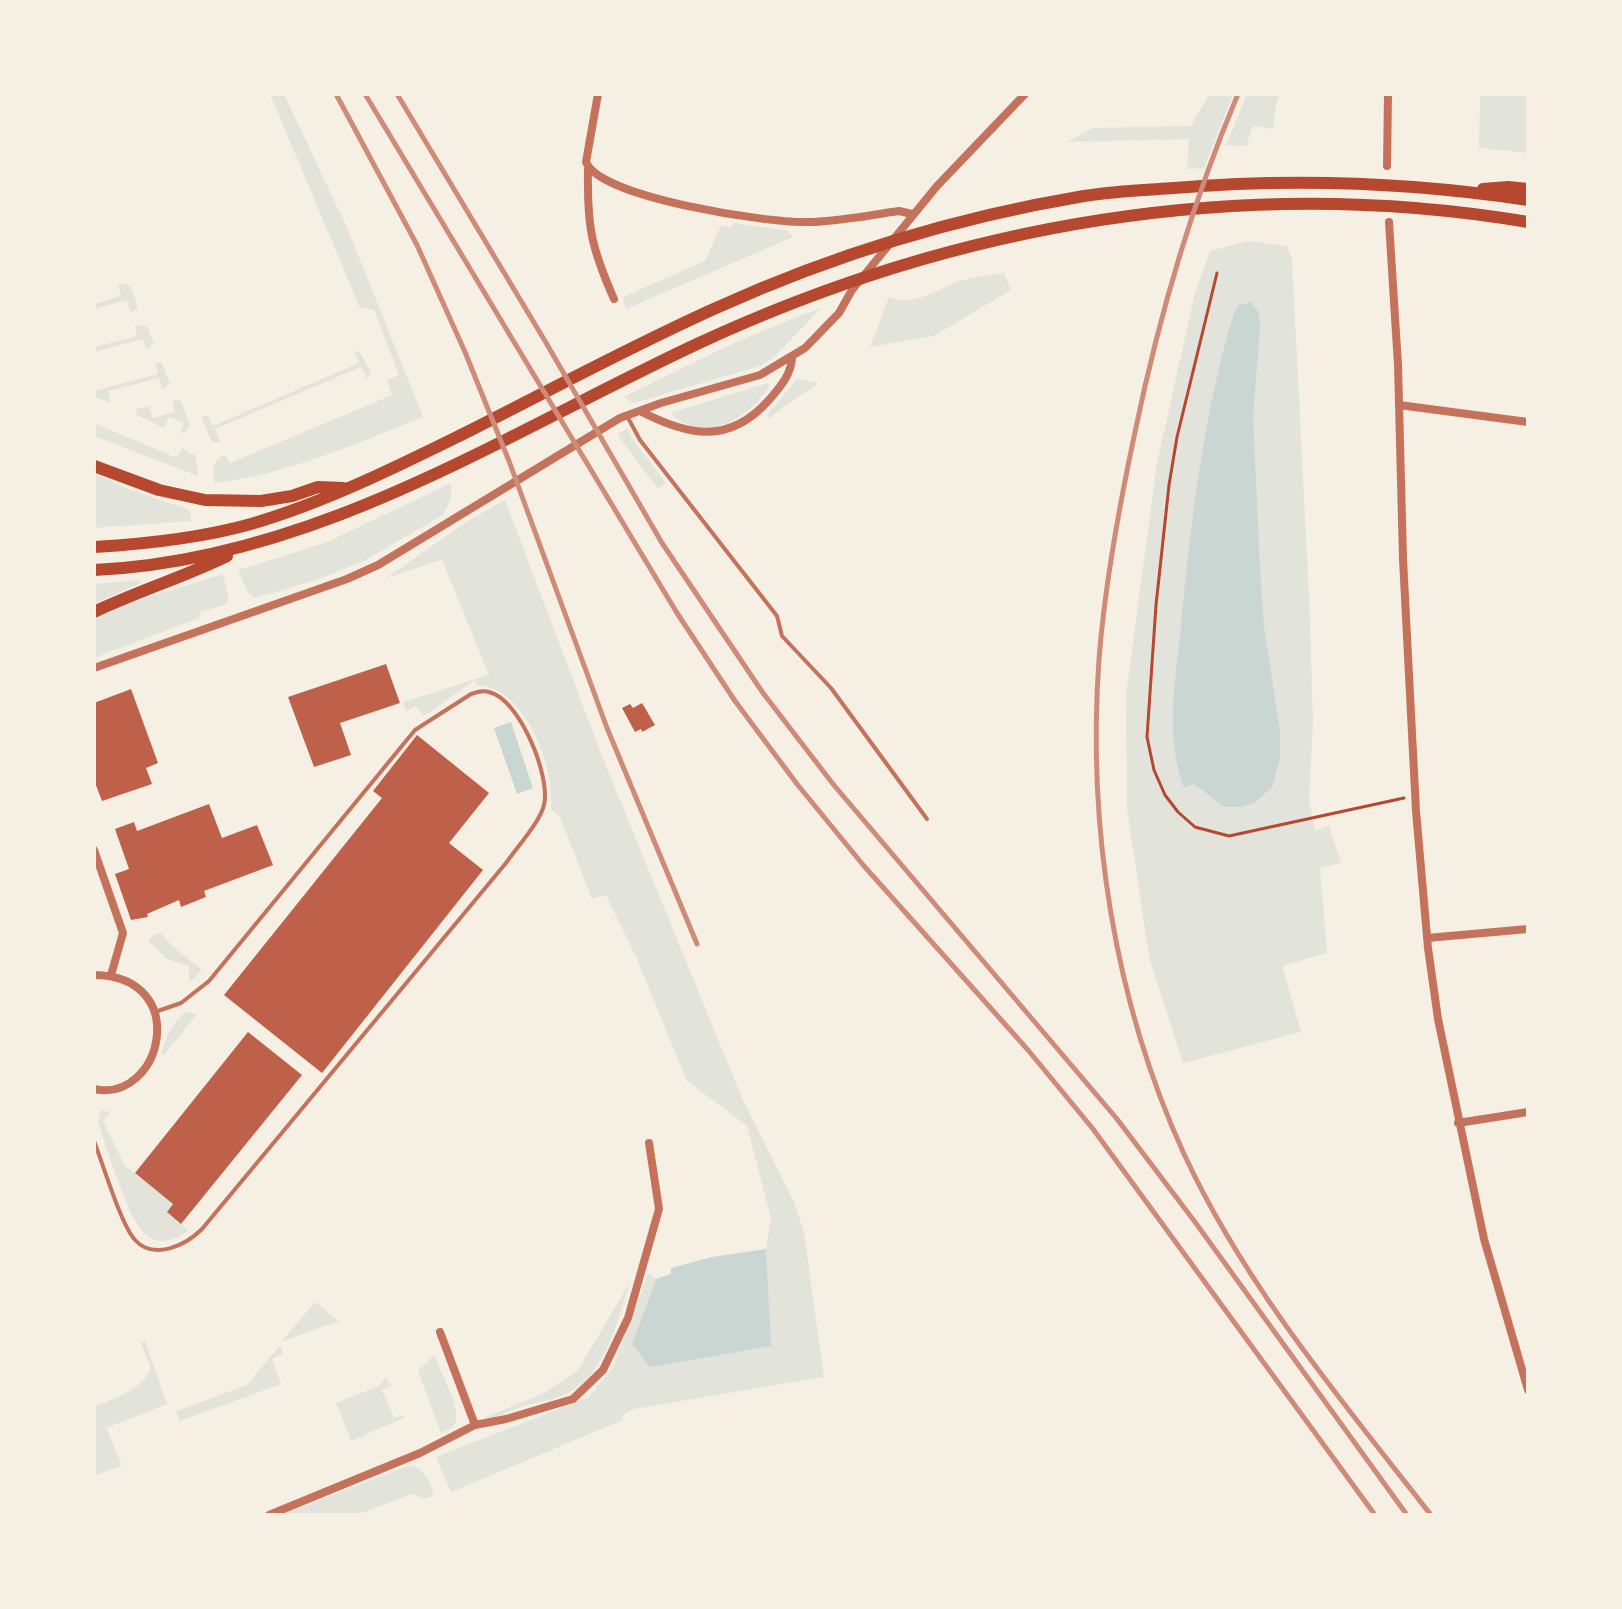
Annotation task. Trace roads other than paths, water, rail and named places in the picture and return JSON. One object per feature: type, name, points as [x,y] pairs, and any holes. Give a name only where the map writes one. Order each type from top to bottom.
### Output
[{"type":"main road","points":[[94,547],[184,537],[247,525],[348,489],[715,308],[789,277],[953,224],[1087,195],[1249,181],[1417,185],[1528,200]]},
{"type":"main road","points":[[1465,191],[1508,187],[1528,189]]},
{"type":"main road","points":[[94,570],[189,560],[250,545],[360,508],[447,469],[723,332],[807,296],[925,257],[1044,228],[1142,214],[1245,206],[1418,208],[1528,222]]},
{"type":"main road","points":[[94,466],[177,495],[205,500],[242,502],[292,496],[318,487],[348,489]]},
{"type":"main road","points":[[94,612],[129,595],[192,573],[250,545]]},
{"type":"street","points":[[598,94],[587,154],[587,215],[592,245],[614,299]]},
{"type":"street","points":[[94,668],[347,579],[378,565],[624,417],[760,375],[792,358],[839,313],[852,290],[912,214],[1025,94]]},
{"type":"street","points":[[1387,166],[1388,94]]},
{"type":"street","points":[[588,169],[598,177],[649,196],[704,210],[761,219],[807,222],[899,211],[912,214]]},
{"type":"street","points":[[1389,222],[1399,405],[1402,545],[1427,938],[1438,1019],[1458,1123],[1484,1239],[1528,1390]]},
{"type":"street","points":[[640,411],[688,431],[714,433],[728,429],[742,423],[761,408],[791,372],[792,358]]},
{"type":"street","points":[[1399,405],[1528,422]]},
{"type":"street","points":[[94,850],[123,933],[111,975]]},
{"type":"street","points":[[1427,938],[1528,929]]},
{"type":"street","points":[[94,975],[111,975],[130,982],[145,995],[155,1012],[158,1028],[157,1045],[151,1061],[140,1074],[126,1084],[102,1091],[94,1089]]},
{"type":"street","points":[[1458,1123],[1528,1112]]},
{"type":"street","points":[[269,1515],[420,1453],[475,1425],[573,1399],[603,1370],[628,1318],[659,1209],[649,1143]]},
{"type":"street","points":[[440,1332],[475,1425]]},
{"type":"lane","points":[[624,417],[777,616],[782,636],[831,688],[927,819]]},
{"type":"lane","points":[[94,1141],[127,1228],[141,1246],[151,1249],[176,1247],[193,1239],[506,863],[543,809],[546,795],[544,776],[523,723],[510,705],[499,696],[479,691],[415,730],[209,981],[181,1003],[155,1012]]},
{"type":"railway","points":[[336,94],[417,245],[465,352],[509,461],[607,728],[697,944]]},
{"type":"railway","points":[[365,94],[677,613],[735,701],[864,866],[1028,1050],[1093,1129],[1375,1515]]},
{"type":"railway","points":[[397,94],[662,543],[763,693],[833,784],[1117,1119],[1407,1515]]},
{"type":"railway","points":[[1238,94],[1206,176],[1166,303],[1144,389],[1118,516],[1099,659],[1097,786],[1102,849],[1123,974],[1140,1036],[1160,1096],[1208,1203],[1265,1296],[1297,1341],[1431,1515]]}]
